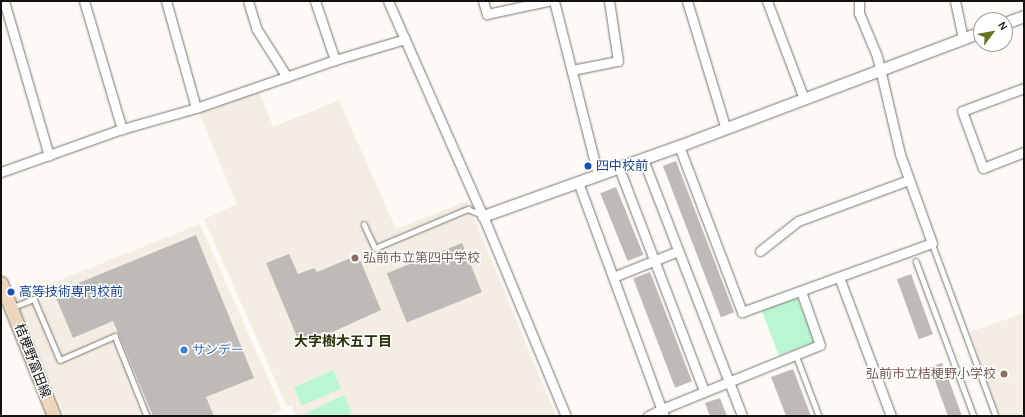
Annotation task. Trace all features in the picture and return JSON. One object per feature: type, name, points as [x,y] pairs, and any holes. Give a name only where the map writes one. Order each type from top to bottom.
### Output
[{"type":"main road","name":"桔梗野富田線","points":[[1,283],[54,416]]},
{"type":"street","points":[[4,1],[49,156]]},
{"type":"street","points":[[84,1],[122,129]]},
{"type":"street","points":[[166,1],[196,108]]},
{"type":"street","points":[[248,1],[256,28],[287,76]]},
{"type":"street","points":[[315,1],[335,60]]},
{"type":"street","points":[[388,1],[483,216],[566,416]]},
{"type":"street","points":[[483,1],[487,14],[548,1]]},
{"type":"street","points":[[554,1],[598,175]]},
{"type":"street","points":[[572,70],[618,61],[609,1]]},
{"type":"street","points":[[687,1],[726,128]]},
{"type":"street","points":[[767,1],[804,99]]},
{"type":"street","points":[[679,146],[742,312],[932,244],[900,154],[877,56],[859,13],[859,1]]},
{"type":"street","points":[[955,1],[963,39]]},
{"type":"street","points":[[1013,20],[1024,16]]},
{"type":"street","points":[[483,216],[679,146],[973,35]]},
{"type":"street","points":[[1,172],[122,129],[196,108],[335,60],[405,39]]},
{"type":"street","points":[[1024,88],[962,111],[983,168],[1024,152]]},
{"type":"street","points":[[643,159],[742,416]]},
{"type":"street","points":[[619,168],[704,391]]},
{"type":"street","points":[[760,251],[798,221],[909,180]]},
{"type":"street","points":[[578,182],[663,412]]},
{"type":"street","points":[[613,278],[678,251]]},
{"type":"street","points":[[839,277],[891,416]]},
{"type":"street","points":[[648,416],[663,412],[704,391],[820,345],[801,291]]},
{"type":"lane","points":[[364,224],[375,248],[468,209],[483,216]]},
{"type":"lane","points":[[932,244],[996,416]]},
{"type":"lane","points":[[916,261],[974,416]]},
{"type":"lane","points":[[11,308],[34,299],[60,360],[115,336],[147,416]]},
{"type":"lane","points":[[796,355],[819,416]]},
{"type":"shaded area","name":"弘前市立第四中学校","points":[[259,92],[273,127],[339,100],[396,229],[467,201],[556,416],[296,416],[292,405],[287,407],[204,219],[237,204],[199,113]]},
{"type":"shaded area","points":[[200,224],[282,410],[268,416],[65,416],[15,298]]},
{"type":"shaded area","name":"弘前市立桔梗野小学校","points":[[1024,313],[1024,416],[999,416],[970,332]]},
{"type":"green space","points":[[797,297],[814,342],[779,355],[762,311]]},
{"type":"green space","points":[[333,370],[341,388],[302,406],[294,387]]},
{"type":"green space","points":[[344,395],[352,413],[346,416],[306,416],[305,414]]},
{"type":"building","points":[[676,161],[734,312],[721,317],[663,166]]},
{"type":"building","points":[[616,187],[643,255],[628,261],[600,193]]},
{"type":"building","name":"サンデー","points":[[196,235],[254,378],[206,397],[214,416],[153,416],[113,321],[73,338],[54,293]]},
{"type":"building","points":[[462,243],[482,292],[407,322],[387,273]]},
{"type":"building","points":[[289,254],[298,274],[314,268],[317,272],[358,255],[381,310],[326,335],[323,332],[300,344],[266,263]]},
{"type":"building","points":[[650,272],[692,381],[675,388],[633,278]]},
{"type":"building","points":[[911,274],[933,334],[919,339],[897,279]]},
{"type":"building","points":[[942,363],[962,416],[948,416],[930,367]]},
{"type":"building","points":[[793,369],[811,416],[786,416],[771,377]]},
{"type":"building","points":[[720,398],[727,416],[710,416],[705,403]]},
{"type":"place","name":"四中校前","points":[[588,166]]},
{"type":"place","name":"弘前市立第四中学校","points":[[355,258]]},
{"type":"place","name":"高等技術専門校前","points":[[11,292]]},
{"type":"place","name":"サンデー","points":[[184,350]]},
{"type":"place","name":"弘前市立桔梗野小学校","points":[[1004,374]]},
{"type":"district","name":"大字樹木五丁目","points":[[343,342]]}]
